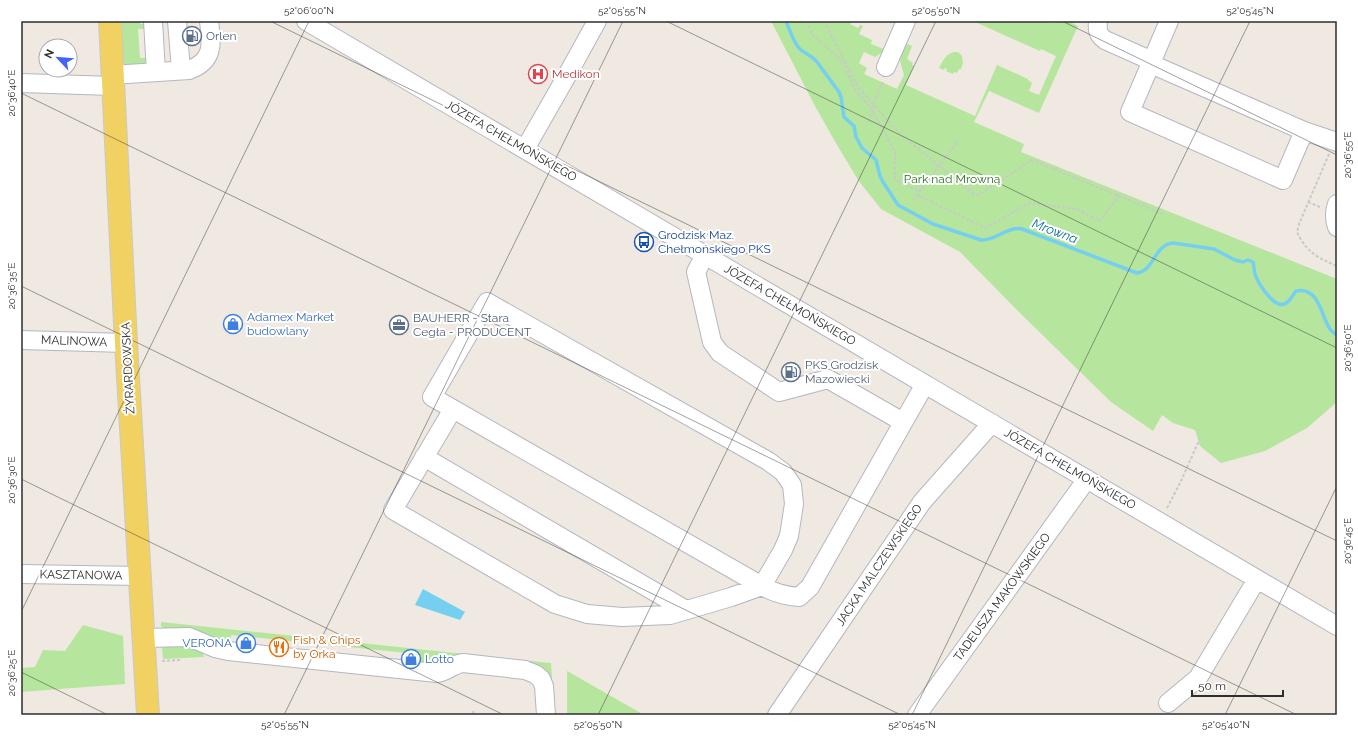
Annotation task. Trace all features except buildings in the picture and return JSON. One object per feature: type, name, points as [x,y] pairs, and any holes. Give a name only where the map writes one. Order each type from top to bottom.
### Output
[{"type":"main road","name":"ŻYRARDOWSKA","points":[[110,21],[126,343],[148,715]]},
{"type":"street","points":[[21,83],[112,80],[156,72],[189,70],[198,67],[206,59],[211,47],[209,21]]},
{"type":"street","name":"JÓZEFA CHEŁMOŃSKIEGO","points":[[306,21],[1337,626]]},
{"type":"street","points":[[525,149],[596,21]]},
{"type":"street","points":[[886,67],[906,21]]},
{"type":"street","points":[[1098,21],[1100,36],[1105,40],[1304,131],[1336,141]]},
{"type":"street","points":[[1169,21],[1130,112],[1283,180],[1304,131]]},
{"type":"street","points":[[156,72],[154,33],[178,32],[181,70]]},
{"type":"street","points":[[1337,204],[1334,213],[1337,227]]},
{"type":"street","points":[[705,255],[696,272],[712,342],[720,353],[779,392],[828,379],[903,422]]},
{"type":"street","points":[[453,409],[393,510],[555,604],[587,614],[622,618],[670,615],[762,586],[783,550],[789,536],[794,504],[792,484],[783,472],[768,461],[487,302],[432,397],[453,409],[762,586],[785,596],[799,596],[810,587],[925,384]]},
{"type":"street","name":"MALINOWA","points":[[21,340],[126,343]]},
{"type":"street","name":"JACKA MALCZEWSKIEGO","points":[[777,715],[922,502],[992,423]]},
{"type":"street","points":[[424,457],[686,610]]},
{"type":"street","name":"TADEUSZA MAKOWSKIEGO","points":[[917,715],[1087,479]]},
{"type":"street","name":"KASZTANOWA","points":[[21,574],[140,576]]},
{"type":"street","points":[[1168,703],[1198,678],[1257,579]]},
{"type":"street","points":[[144,638],[190,636],[215,648],[228,651],[437,673],[463,663],[525,670],[535,674],[543,683],[546,715]]},
{"type":"path","points":[[807,21],[812,35],[840,59],[855,89],[873,111],[895,152],[895,179],[920,192]]},
{"type":"path","points":[[824,21],[858,87],[872,104],[901,135],[976,195],[985,191],[1032,160],[1163,214]]},
{"type":"path","points":[[868,122],[873,111],[872,104],[884,78],[886,67]]},
{"type":"path","points":[[913,200],[958,141]]},
{"type":"path","points":[[1336,141],[1299,224],[1297,232],[1315,256],[1337,266]]},
{"type":"path","points":[[917,196],[986,228],[1029,203],[1077,209],[1100,221],[1119,195]]},
{"type":"path","points":[[1166,510],[1201,436]]},
{"type":"path","points":[[162,661],[180,660]]},
{"type":"path","points":[[473,711],[474,715]]},
{"type":"green space","points":[[121,21],[139,21],[140,24],[146,24],[146,29],[138,29],[140,58],[151,58],[147,64],[124,66]]},
{"type":"green space","name":"Park nad Mrowną","points":[[771,21],[851,21],[850,24],[858,28],[860,25],[863,26],[859,34],[872,40],[871,44],[886,50],[875,57],[864,52],[859,63],[867,68],[864,74],[897,89],[904,75],[899,57],[905,43],[912,46],[907,59],[913,63],[912,65],[914,66],[906,85],[975,116],[997,65],[1028,79],[1032,83],[1029,91],[1039,95],[1056,56],[1041,49],[1040,51],[973,21],[1046,21],[1052,23],[1068,21],[1078,26],[1039,113],[989,91],[974,122],[1024,144],[1021,152],[1337,279],[1337,402],[1307,428],[1265,451],[1221,463],[1200,446],[1195,430],[1173,423],[1162,415],[1153,431],[1111,402],[960,252],[881,209],[858,180],[833,138]]},
{"type":"green space","points":[[954,52],[958,52],[962,56],[963,63],[961,69],[959,69],[957,73],[954,72],[953,74],[946,71],[947,69],[945,68],[944,70],[939,68],[943,60]]},
{"type":"green space","points":[[161,622],[551,663],[554,715],[546,682],[441,666],[418,665],[419,661],[417,661],[417,654],[231,635],[230,646],[165,629],[161,626]]},
{"type":"green space","points":[[83,625],[123,636],[125,684],[21,692],[21,668],[35,667],[43,650],[65,651]]},
{"type":"green space","points":[[175,642],[202,650],[204,657],[163,659],[162,647],[169,643]]},
{"type":"green space","points":[[567,671],[644,715],[567,715]]},
{"type":"water","points":[[423,589],[465,612],[460,620],[415,605]]},
{"type":"waterway","name":"Mrowna","points":[[786,21],[798,47],[817,62],[839,92],[844,117],[854,126],[856,137],[862,148],[876,160],[880,176],[898,205],[933,224],[981,240],[992,238],[1006,231],[1022,229],[1137,273],[1147,268],[1162,248],[1173,243],[1214,249],[1235,260],[1243,262],[1248,260],[1253,262],[1255,274],[1260,283],[1272,300],[1277,303],[1286,303],[1296,291],[1310,293],[1318,303],[1330,329],[1337,335]]},
{"type":"place","name":"Orlen","points":[[192,36]]},
{"type":"place","name":"Medikon","points":[[538,74]]},
{"type":"place","name":"Grodzisk Maz. Chełmońskiego PKS","points":[[644,242]]},
{"type":"place","name":"Adamex Market budowlany","points":[[233,324]]},
{"type":"place","name":"BAUHERR - Stara Cegła - PRODUCENT","points":[[399,325]]},
{"type":"place","name":"PKS Grodzisk Mazowiecki","points":[[791,372]]},
{"type":"place","name":"VERONA","points":[[246,643]]},
{"type":"place","name":"Fish & Chips by Orka","points":[[279,647]]},
{"type":"place","name":"Lotto","points":[[411,659]]}]
